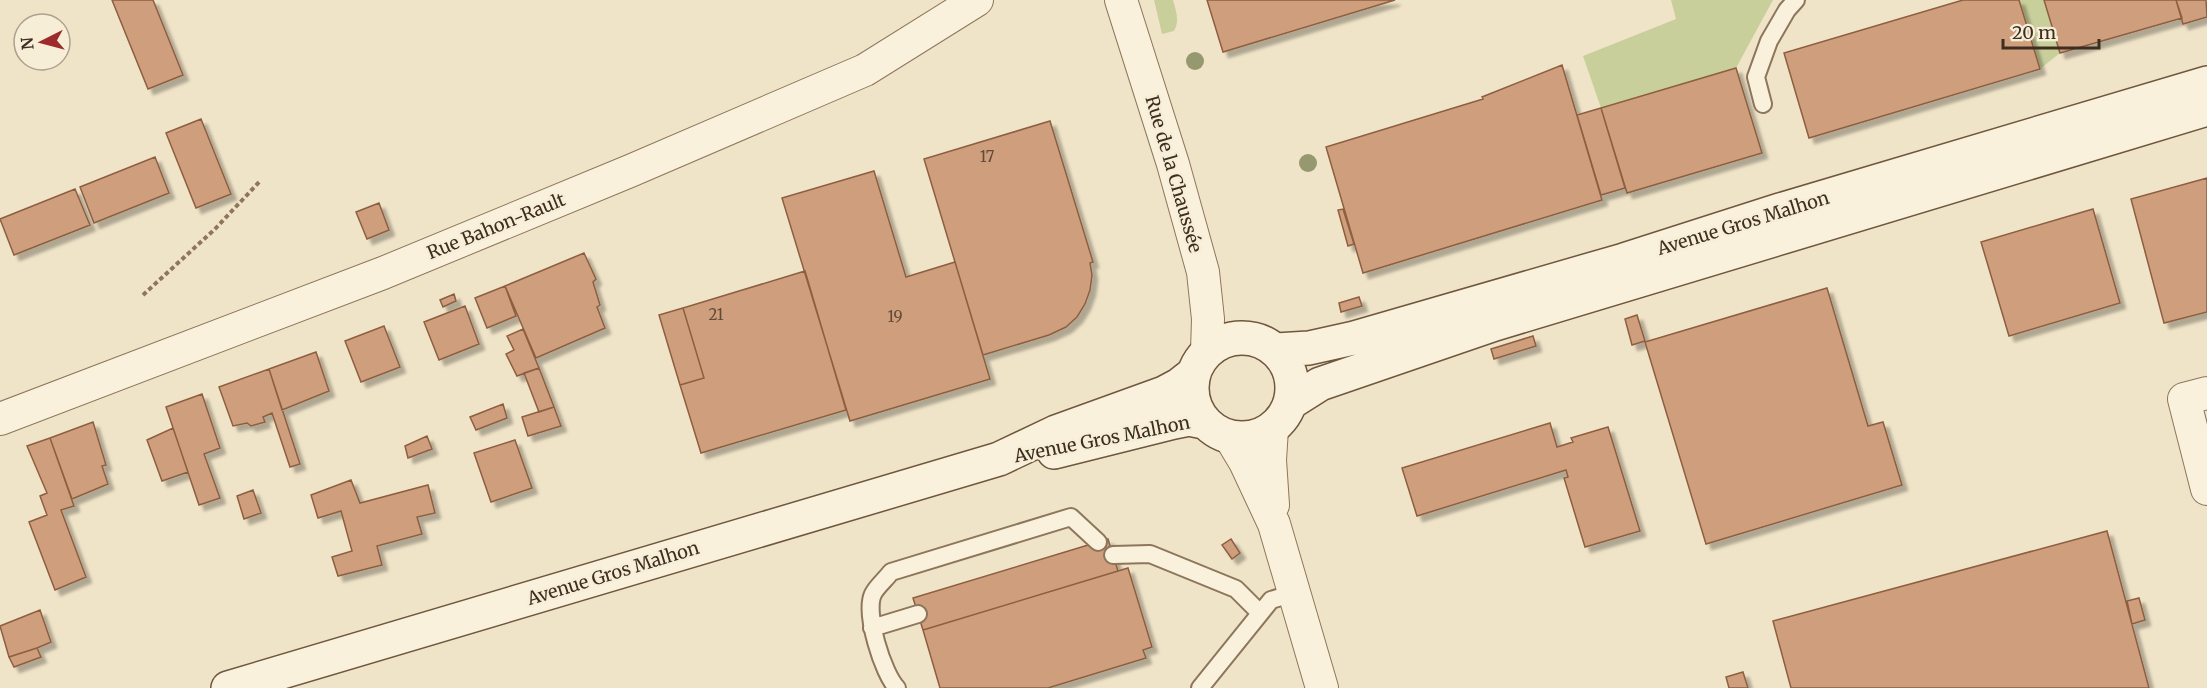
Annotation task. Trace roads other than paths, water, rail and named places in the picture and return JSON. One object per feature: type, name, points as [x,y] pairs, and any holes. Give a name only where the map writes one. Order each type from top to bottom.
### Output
[{"type":"main road","name":"Avenue Gros Malhon","points":[[1276,350],[1308,348],[1385,329],[1624,260],[1780,210],[2207,83]]},
{"type":"main road","name":"Avenue Gros Malhon","points":[[1281,416],[1320,384],[1495,324],[2207,109]]},
{"type":"main road","points":[[1242,338],[1263,342],[1276,350],[1285,361],[1291,374],[1292,389],[1281,416],[1251,437],[1217,429],[1193,399],[1191,387],[1200,362],[1220,342],[1242,338]]},
{"type":"main road","name":"Avenue Gros Malhon","points":[[228,688],[999,459],[1056,432],[1164,393],[1179,385],[1200,362]]},
{"type":"main road","name":"Avenue Gros Malhon","points":[[999,459],[1059,451],[1190,419],[1217,429]]},
{"type":"street","name":"Rue Bahon-Rault","points":[[0,419],[383,273],[630,171],[865,70],[977,0]]},
{"type":"street","name":"Rue de la Chaussée","points":[[1120,0],[1173,164],[1203,272],[1208,319],[1200,362]]},
{"type":"street","points":[[2207,393],[2184,399],[2207,489]]},
{"type":"street","points":[[1274,524],[1270,460],[1281,416]]},
{"type":"street","points":[[1217,429],[1245,462],[1274,524],[1322,688]]},
{"type":"lane","points":[[1763,104],[1756,77],[1769,41],[1787,10],[1796,0]]},
{"type":"lane","points":[[897,688],[889,680],[872,628],[872,596],[891,572],[1071,517],[1098,542]]},
{"type":"lane","points":[[1113,555],[1150,554],[1236,589],[1260,613]]},
{"type":"lane","points":[[1200,688],[1272,600],[1294,593]]},
{"type":"lane","points":[[872,628],[918,614]]}]
